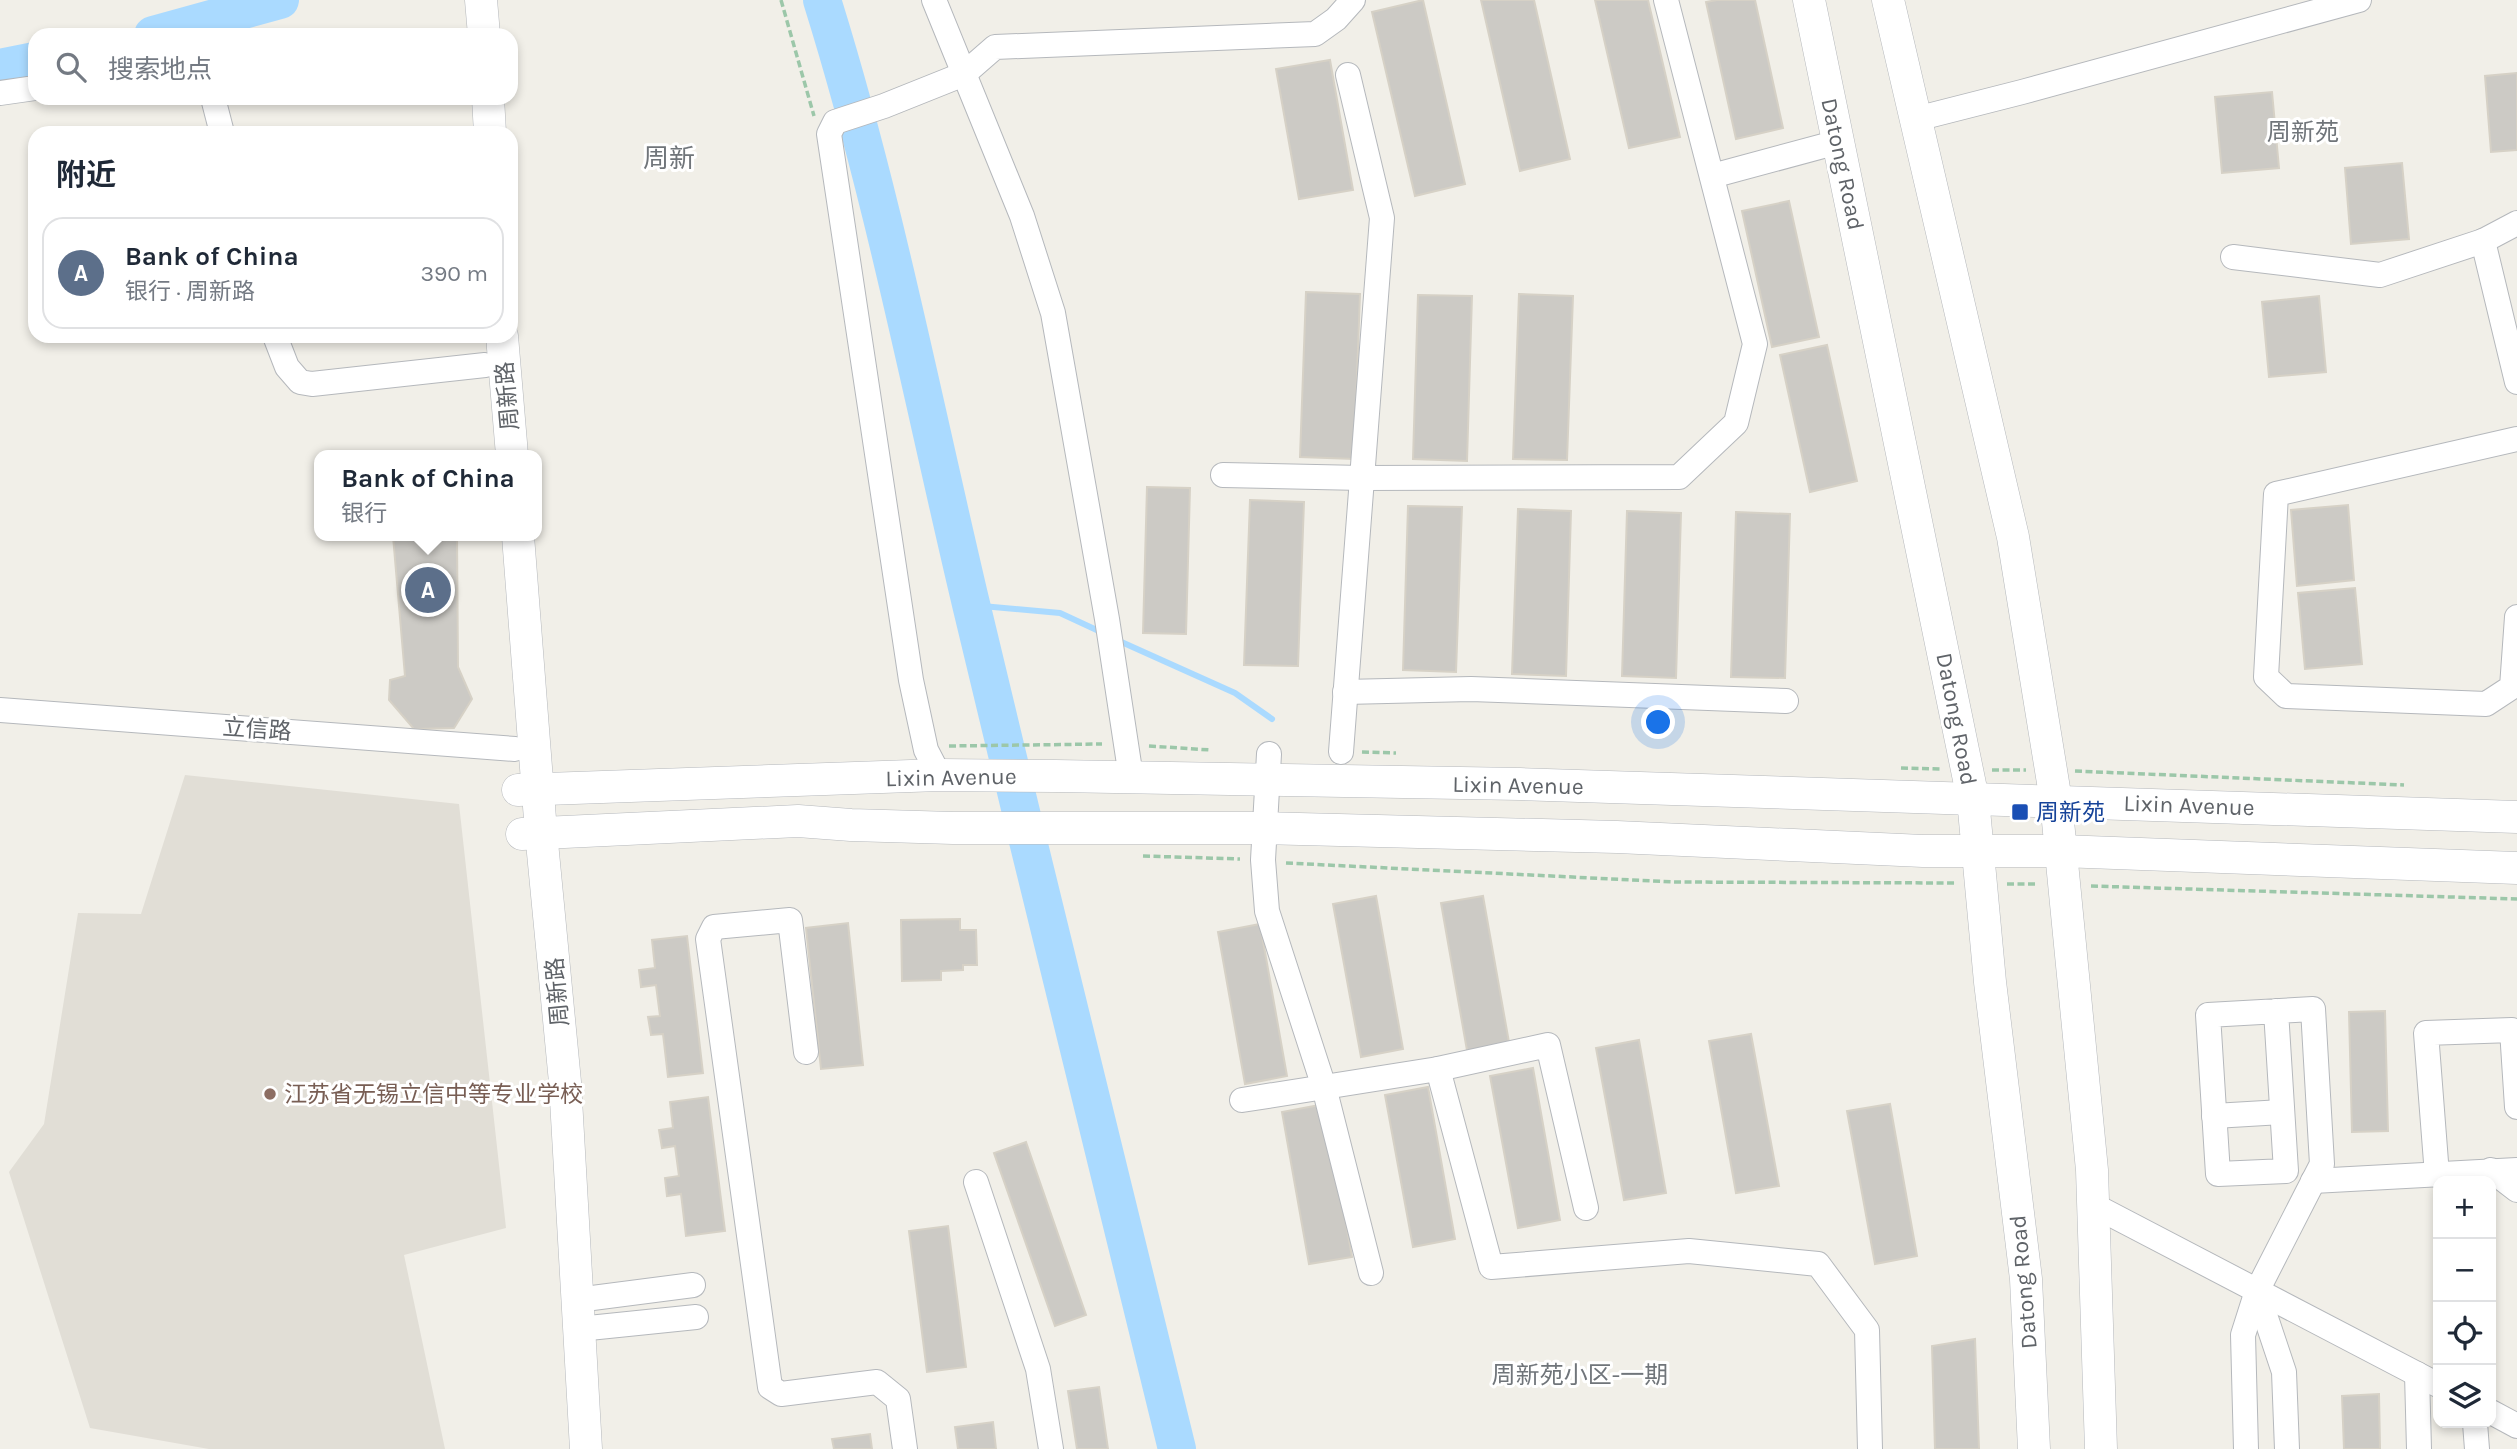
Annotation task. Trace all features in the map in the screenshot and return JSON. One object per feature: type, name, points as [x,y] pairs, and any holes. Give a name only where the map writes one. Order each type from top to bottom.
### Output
[{"type":"street","points":[[463,0],[475,28]]},
{"type":"street","points":[[479,28],[481,0]]},
{"type":"street","points":[[934,0],[1022,216],[1053,313],[1107,619],[1131,777]]},
{"type":"street","points":[[939,775],[926,750],[911,680],[829,134],[835,122],[964,74],[995,47],[1315,34],[1336,19],[1353,0]]},
{"type":"street","points":[[1223,475],[1362,478],[1679,477],[1736,423],[1755,344],[1666,0]]},
{"type":"street","name":"Datong Road","points":[[1809,0],[1973,799],[1990,982],[2026,1279],[2034,1449]]},
{"type":"street","points":[[1888,0],[2013,537],[2056,801],[2092,1170],[2101,1449]]},
{"type":"street","points":[[1916,119],[2022,93],[2359,0]]},
{"type":"street","points":[[1341,752],[1382,218],[1348,75]]},
{"type":"street","points":[[0,93],[28,89]]},
{"type":"street","points":[[215,105],[220,126]]},
{"type":"street","points":[[470,105],[472,126]]},
{"type":"street","points":[[488,105],[490,126]]},
{"type":"street","points":[[1712,176],[1838,142]]},
{"type":"street","points":[[2233,257],[2380,275],[2483,241],[2517,223]]},
{"type":"street","points":[[2483,241],[2517,382]]},
{"type":"street","points":[[278,343],[287,367],[300,382],[312,384],[484,351]]},
{"type":"street","name":"周新路","points":[[503,343],[512,450]]},
{"type":"street","name":"周新路","points":[[484,351],[492,450]]},
{"type":"street","points":[[2517,439],[2276,494],[2266,677],[2286,696],[2486,704],[2512,687],[2517,617]]},
{"type":"street","name":"周新路","points":[[498,541],[515,749],[529,790]]},
{"type":"street","name":"周新路","points":[[518,541],[543,1082],[567,1449]]},
{"type":"street","points":[[1345,692],[1471,689],[1786,701]]},
{"type":"street","name":"立信路","points":[[0,710],[515,749]]},
{"type":"street","points":[[1267,767],[1263,860],[1267,911],[1324,1087],[1370,1273]]},
{"type":"street","name":"Lixin Avenue","points":[[529,790],[939,775],[1131,777],[1267,767],[1534,785],[2517,817]]},
{"type":"street","points":[[532,833],[798,821],[953,828],[1264,828],[1617,837],[1923,851],[2061,851],[2517,868]]},
{"type":"street","name":"周新路","points":[[532,833],[565,1082],[586,1449]]},
{"type":"street","points":[[806,1052],[790,920],[714,927],[708,939],[770,1387],[781,1394],[877,1382],[898,1399],[905,1449]]},
{"type":"street","points":[[2246,1449],[2243,1335],[2257,1291],[2322,1164],[2313,1009],[2276,1011],[2208,1015],[2218,1174],[2286,1171],[2276,1011]]},
{"type":"street","points":[[2437,1175],[2426,1032],[2512,1030],[2517,1107]]},
{"type":"street","points":[[1242,1100],[1438,1069],[1548,1045],[1586,1208]]},
{"type":"street","points":[[1438,1069],[1490,1267],[1689,1251],[1818,1264],[1867,1330],[1870,1449]]},
{"type":"street","points":[[2214,1116],[2283,1112]]},
{"type":"street","points":[[2491,1170],[2517,1190]]},
{"type":"street","points":[[2313,1181],[2517,1170]]},
{"type":"street","points":[[976,1182],[1038,1369],[1051,1449]]},
{"type":"street","points":[[2094,1205],[2428,1379],[2419,1449]]},
{"type":"street","points":[[578,1315],[693,1285]]},
{"type":"street","points":[[2257,1291],[2284,1372],[2287,1449]]},
{"type":"street","points":[[578,1315],[696,1317]]},
{"type":"street","points":[[2496,1415],[2517,1426]]},
{"type":"street","points":[[2475,1428],[2477,1449]]},
{"type":"path","points":[[781,0],[815,119],[835,122]]},
{"type":"path","name":"Lixin Avenue","points":[[956,745],[1035,744]]},
{"type":"path","points":[[1140,856],[1674,882],[1980,883],[2517,899]]},
{"type":"shaded area","name":"江苏省无锡立信中等专业学校","points":[[185,775],[459,804],[506,1228],[404,1255],[445,1449],[209,1449],[90,1428],[9,1172],[44,1124],[78,913],[141,914]]},
{"type":"building","points":[[1423,0],[1465,184],[1415,196],[1372,12]]},
{"type":"building","points":[[1481,0],[1534,0],[1570,159],[1520,171]]},
{"type":"building","points":[[1595,0],[1648,0],[1680,137],[1629,148]]},
{"type":"building","points":[[1755,0],[1783,128],[1736,139],[1706,2]]},
{"type":"building","points":[[1330,60],[1353,190],[1299,199],[1276,69]]},
{"type":"building","points":[[2517,73],[2517,150],[2491,152],[2485,76]]},
{"type":"building","points":[[2272,92],[2279,168],[2222,173],[2215,97]]},
{"type":"building","points":[[2402,163],[2409,239],[2351,244],[2345,168]]},
{"type":"building","points":[[1789,201],[1819,337],[1772,347],[1742,211]]},
{"type":"building","points":[[1306,292],[1360,294],[1354,459],[1300,457]]},
{"type":"building","points":[[1519,294],[1573,296],[1567,460],[1513,459]]},
{"type":"building","points":[[1418,295],[1472,296],[1467,461],[1413,459]]},
{"type":"building","points":[[2319,296],[2326,372],[2269,377],[2262,302]]},
{"type":"building","points":[[1827,345],[1857,481],[1810,492],[1780,355]]},
{"type":"building","points":[[1147,487],[1190,488],[1186,634],[1143,633]]},
{"type":"building","points":[[1250,500],[1304,502],[1298,666],[1244,665]]},
{"type":"building","points":[[2348,505],[2354,580],[2297,586],[2291,510]]},
{"type":"building","points":[[1408,506],[1462,507],[1456,672],[1403,670]]},
{"type":"building","points":[[1518,509],[1571,511],[1566,676],[1512,674]]},
{"type":"building","points":[[1627,511],[1681,513],[1676,678],[1622,676]]},
{"type":"building","points":[[1736,512],[1790,514],[1785,678],[1731,677]]},
{"type":"building","points":[[393,541],[457,541],[458,667],[472,699],[454,728],[414,729],[389,700],[390,680],[405,676]]},
{"type":"building","points":[[2355,588],[2362,664],[2305,669],[2298,593]]},
{"type":"building","points":[[1376,896],[1403,1049],[1361,1057],[1333,904]]},
{"type":"building","points":[[1483,896],[1510,1048],[1468,1056],[1441,903]]},
{"type":"building","points":[[960,919],[960,930],[976,930],[977,965],[963,965],[963,970],[941,971],[941,980],[902,981],[901,920]]},
{"type":"building","points":[[848,923],[863,1065],[821,1069],[806,928]]},
{"type":"building","points":[[1260,924],[1287,1076],[1245,1084],[1218,932]]},
{"type":"building","points":[[687,936],[703,1073],[668,1077],[663,1034],[651,1035],[648,1017],[660,1016],[656,985],[641,987],[639,970],[655,968],[652,940]]},
{"type":"building","points":[[2385,1011],[2388,1131],[2352,1132],[2349,1012]]},
{"type":"building","points":[[1751,1034],[1779,1186],[1736,1193],[1709,1041]]},
{"type":"building","points":[[1639,1040],[1666,1193],[1624,1200],[1596,1048]]},
{"type":"building","points":[[1533,1068],[1560,1220],[1518,1228],[1490,1076]]},
{"type":"building","points":[[1428,1087],[1455,1239],[1413,1247],[1385,1095]]},
{"type":"building","points":[[708,1097],[725,1231],[686,1236],[681,1194],[667,1196],[665,1178],[679,1176],[675,1146],[662,1148],[659,1130],[673,1128],[670,1102]]},
{"type":"building","points":[[1325,1104],[1352,1257],[1309,1264],[1282,1112]]},
{"type":"building","points":[[1890,1104],[1917,1256],[1875,1264],[1847,1111]]},
{"type":"building","points":[[1026,1142],[1086,1315],[1055,1326],[994,1153]]},
{"type":"building","points":[[948,1226],[966,1367],[927,1372],[909,1231]]},
{"type":"building","points":[[1975,1339],[1979,1449],[1935,1449],[1932,1346]]},
{"type":"building","points":[[1099,1387],[1108,1449],[1077,1449],[1068,1391]]},
{"type":"building","points":[[2379,1394],[2380,1449],[2344,1449],[2342,1396]]},
{"type":"building","points":[[993,1422],[996,1449],[958,1449],[955,1427]]},
{"type":"building","points":[[870,1434],[872,1449],[834,1449],[832,1439]]},
{"type":"waterway","points":[[178,28],[280,0]]},
{"type":"waterway","points":[[822,0],[884,225],[996,710],[1177,1449]]},
{"type":"waterway","points":[[0,68],[28,62]]},
{"type":"waterway","points":[[971,605],[1060,613],[1101,632]]},
{"type":"waterway","points":[[1117,640],[1235,693],[1272,719]]},
{"type":"place","name":"Bank of China","points":[[428,590]]},
{"type":"place","name":"周新苑","points":[[2020,812]]},
{"type":"place","name":"江苏省无锡立信中等专业学校","points":[[270,1094]]},
{"type":"district","name":"周新苑","points":[[2303,132]]},
{"type":"district","name":"周新","points":[[669,158]]},
{"type":"district","name":"周新苑小区-一期","points":[[1580,1375]]}]
